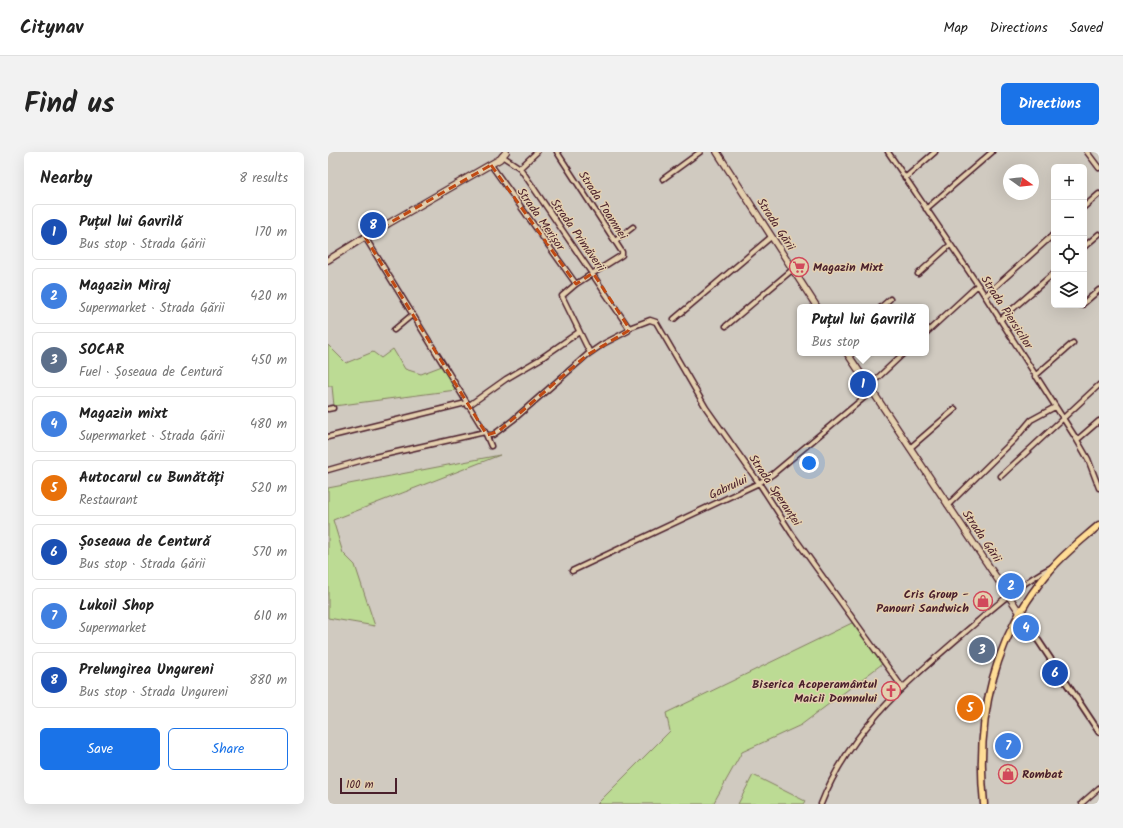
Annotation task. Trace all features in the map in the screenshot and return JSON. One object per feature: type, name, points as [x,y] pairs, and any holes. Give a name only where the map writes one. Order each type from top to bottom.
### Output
[{"type":"main road","name":"Strada Gării","points":[[717,152],[815,304]]},
{"type":"main road","points":[[328,260],[365,237],[491,165],[504,154]]},
{"type":"main road","name":"Strada Gării","points":[[849,356],[1020,613]]},
{"type":"main road","points":[[984,804],[981,754],[987,700],[999,656],[1020,613],[1035,590],[1055,566],[1099,525]]},
{"type":"street","points":[[520,168],[536,152]]},
{"type":"street","name":"Strada Toamnei","points":[[557,152],[622,252],[622,255],[576,284],[562,296],[590,353]]},
{"type":"street","points":[[663,180],[700,152]]},
{"type":"street","name":"Strada Piersicilor","points":[[888,152],[978,285],[1077,440],[1088,460],[1099,488]]},
{"type":"street","points":[[905,178],[935,152]]},
{"type":"street","points":[[926,209],[992,152]]},
{"type":"street","points":[[1087,152],[1099,168]]},
{"type":"street","name":"Strada Primăverii","points":[[504,154],[520,168],[593,273],[629,329]]},
{"type":"street","name":"Strada Merișor","points":[[491,165],[576,284]]},
{"type":"street","points":[[1087,204],[1099,194]]},
{"type":"street","points":[[615,241],[633,227]]},
{"type":"street","points":[[1087,244],[1099,234]]},
{"type":"street","points":[[985,296],[1052,236]]},
{"type":"street","points":[[365,237],[486,434],[491,446]]},
{"type":"street","points":[[674,319],[771,237]]},
{"type":"street","points":[[918,274],[950,245]]},
{"type":"street","points":[[726,326],[792,270]]},
{"type":"street","points":[[1000,320],[1051,276]]},
{"type":"street","points":[[929,330],[978,285]]},
{"type":"street","points":[[1087,300],[1099,290]]},
{"type":"street","points":[[884,304],[890,300]]},
{"type":"street","points":[[394,330],[412,315]]},
{"type":"street","name":"Strada Speranței","points":[[328,470],[370,458],[486,434],[493,435],[513,420],[590,353],[629,329],[650,320],[656,322],[706,408],[759,483],[792,534],[902,687]]},
{"type":"street","points":[[328,437],[467,405],[506,379],[540,359],[579,332]]},
{"type":"street","points":[[1035,376],[1073,343]]},
{"type":"street","name":"Gabrului","points":[[572,570],[759,483],[773,474],[870,388],[901,356]]},
{"type":"street","points":[[1001,476],[1062,417],[1099,385]]},
{"type":"street","points":[[948,504],[1015,439],[1031,420],[1055,407]]},
{"type":"street","points":[[910,448],[954,409]]},
{"type":"street","points":[[1077,440],[1099,421]]},
{"type":"street","points":[[821,804],[850,747],[870,721],[902,687],[1009,596],[1040,574],[1055,566]]},
{"type":"street","name":"Strada Gării","points":[[1020,613],[1099,732]]},
{"type":"street","points":[[1082,803],[1099,788]]},
{"type":"highlighted area","points":[[491,165],[576,284],[593,273],[629,328],[628,331],[587,355],[499,431],[487,435],[365,237]]},
{"type":"green space","points":[[328,345],[346,363],[373,352],[381,358],[393,349],[405,369],[421,374],[442,366],[456,390],[334,406],[332,386],[328,386]]},
{"type":"green space","points":[[500,455],[333,520],[343,553],[355,565],[375,626],[328,618],[328,488]]},
{"type":"green space","points":[[856,621],[886,661],[801,725],[742,752],[713,804],[597,804],[670,731],[666,713]]},
{"type":"green space","points":[[753,775],[805,801],[803,804],[738,804]]},
{"type":"place","name":"Prelungirea Ungureni","points":[[373,225]]},
{"type":"place","name":"Magazin Mixt","points":[[799,267]]},
{"type":"place","name":"Puțul lui Gavrilă","points":[[863,384]]},
{"type":"place","name":"Magazin Miraj","points":[[1011,586]]},
{"type":"place","name":"Cris Group - Panouri Sandwich","points":[[983,601]]},
{"type":"place","name":"Magazin mixt","points":[[1026,628]]},
{"type":"place","name":"SOCAR","points":[[982,650]]},
{"type":"place","name":"Șoseaua de Centură","points":[[1055,673]]},
{"type":"place","name":"Biserica Acoperamântul Maicii Domnului","points":[[891,691]]},
{"type":"place","name":"Autocarul cu Bunătăți","points":[[970,708]]},
{"type":"place","name":"Lukoil Shop","points":[[1008,746]]},
{"type":"place","name":"Rombat","points":[[1008,774]]}]
